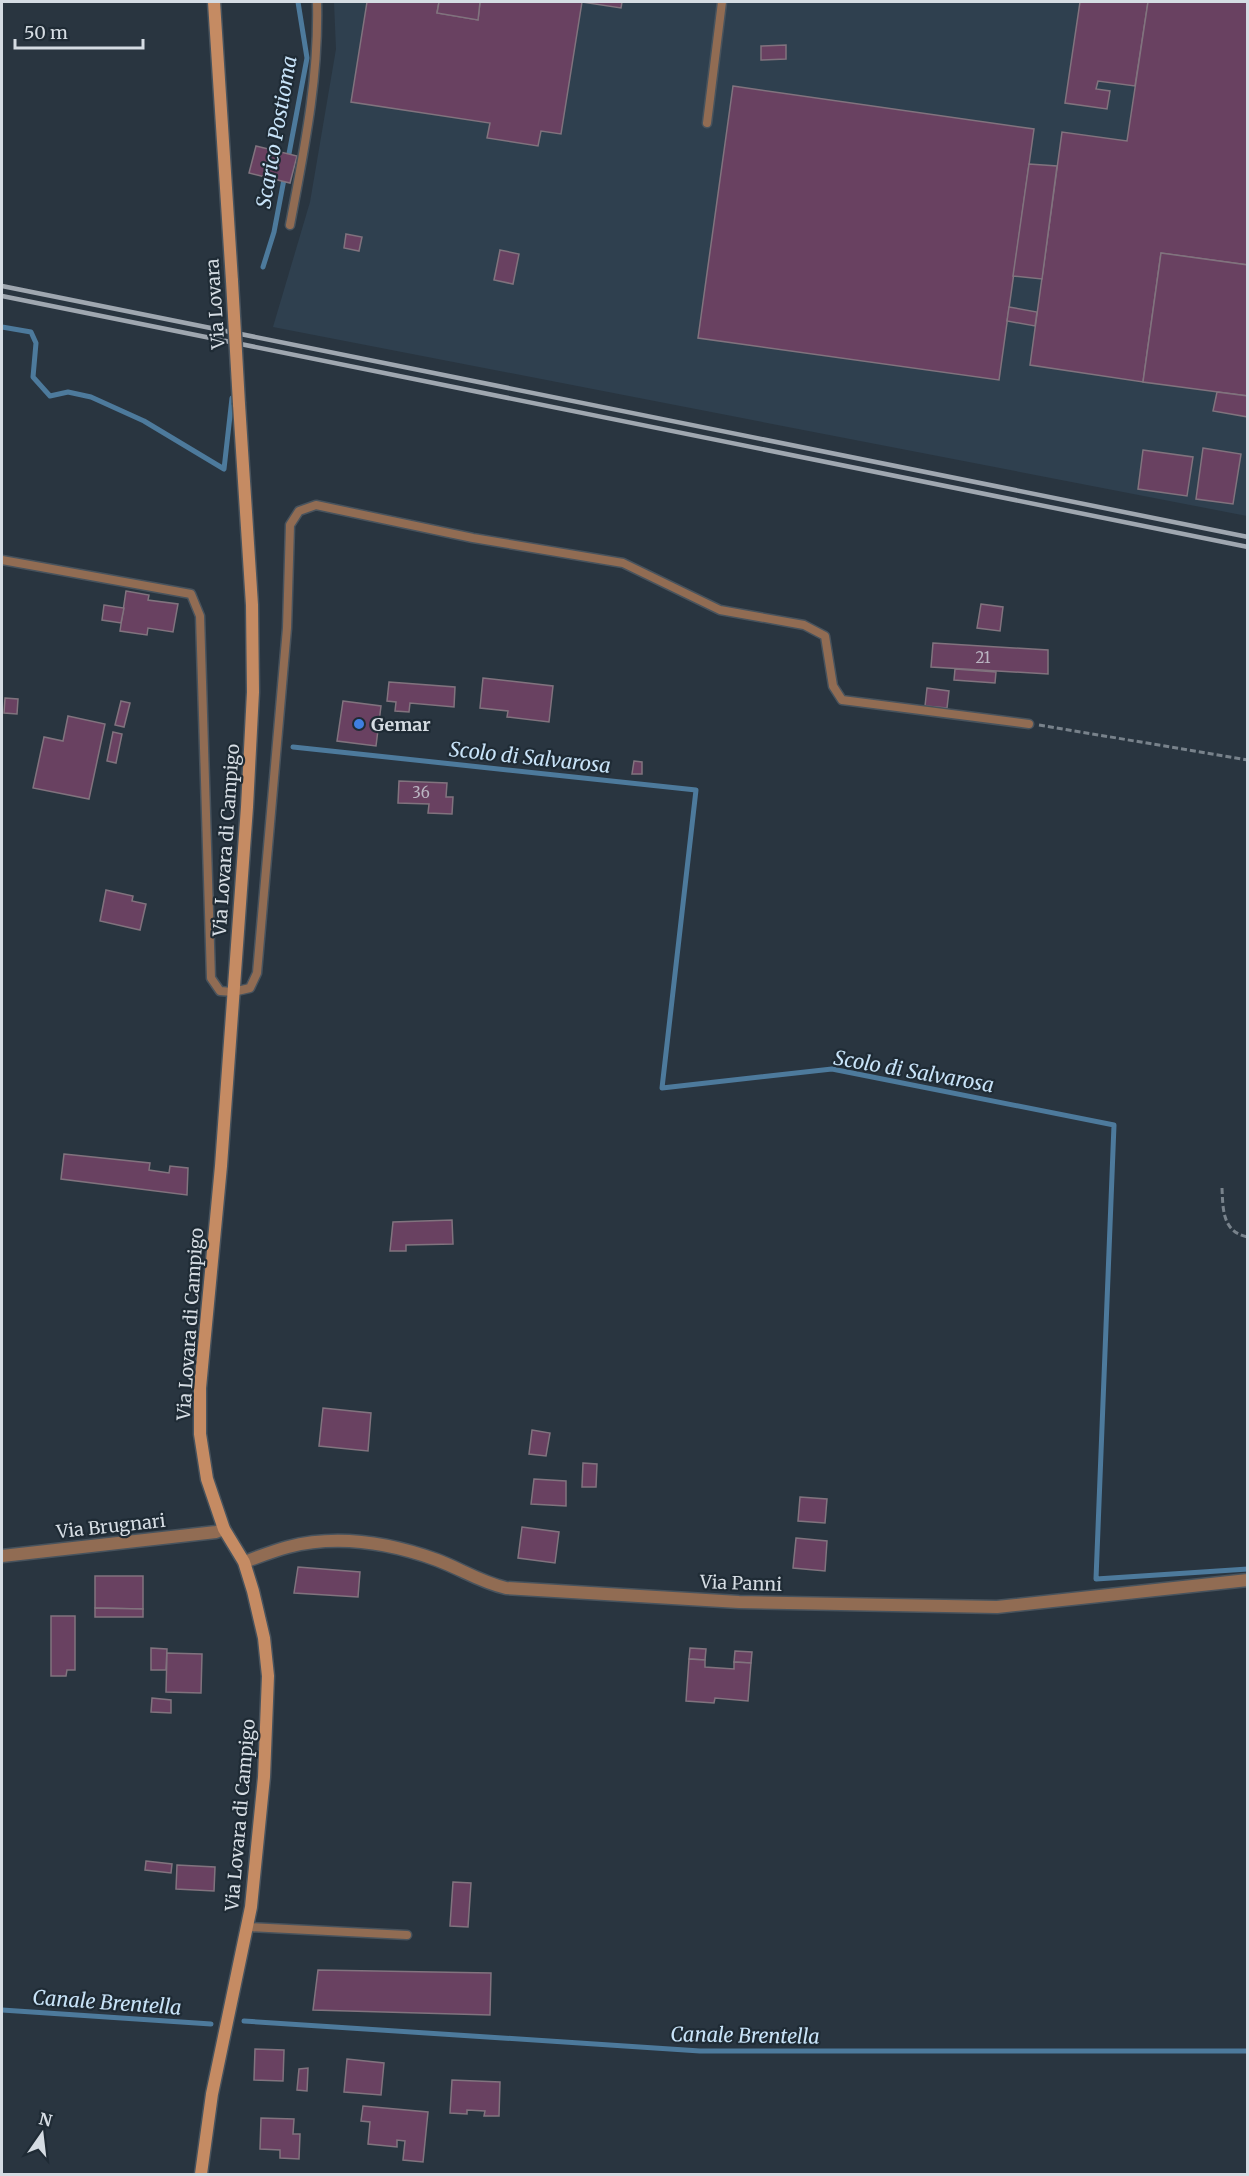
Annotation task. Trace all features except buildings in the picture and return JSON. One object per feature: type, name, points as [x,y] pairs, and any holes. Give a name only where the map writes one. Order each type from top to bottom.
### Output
[{"type":"street","name":"Via Lovara","points":[[214,2],[252,605]]},
{"type":"street","name":"Via Lovara di Campigo","points":[[201,2175],[212,2094],[251,1907],[264,1777],[268,1676],[264,1638],[244,1562],[224,1529],[207,1479],[200,1434],[200,1388],[221,1166],[247,807],[253,692],[252,605]]},
{"type":"street","name":"Via Brugnari","points":[[2,1556],[216,1532],[224,1529]]},
{"type":"street","name":"Via Panni","points":[[244,1562],[289,1547],[319,1542],[364,1541],[400,1548],[441,1561],[475,1579],[506,1588],[763,1603],[998,1607],[1248,1580]]},
{"type":"lane","points":[[290,225],[312,102],[316,61],[317,2]]},
{"type":"lane","points":[[707,123],[722,2]]},
{"type":"lane","points":[[2,560],[191,594],[200,616],[211,978],[220,991],[234,992],[250,988],[257,974],[287,628],[290,525],[299,511],[316,505],[473,538],[623,563],[720,610],[804,625],[825,636],[833,686],[842,700],[1029,724]]},
{"type":"lane","points":[[247,1927],[406,1935]]},
{"type":"path","points":[[1029,724],[1248,760]]},
{"type":"path","points":[[1222,1188],[1226,1224],[1239,1235],[1248,1237]]},
{"type":"shaded area","points":[[334,2],[1247,2],[1247,516],[273,327],[310,202],[336,49]]},
{"type":"waterway","name":"Scarico Postioma","points":[[288,159],[307,58],[298,2]]},
{"type":"waterway","name":"Scarico Postioma","points":[[263,267],[274,232],[285,174]]},
{"type":"waterway","name":"Scolo di Salvarosa","points":[[2,327],[31,332],[36,343],[33,377],[50,396],[68,392],[91,397],[144,421],[224,469],[232,398]]},
{"type":"waterway","name":"Scolo di Salvarosa","points":[[293,747],[696,790],[662,1088],[832,1069],[1114,1125],[1096,1579],[1248,1569]]},
{"type":"waterway","name":"Canale Brentella","points":[[2,2010],[211,2024]]},
{"type":"waterway","name":"Canale Brentella","points":[[244,2021],[700,2051],[1248,2051]]},
{"type":"railway","points":[[2,286],[1248,537]]},
{"type":"railway","points":[[2,296],[1248,547]]},
{"type":"place","name":"Gemar","points":[[359,724]]}]
